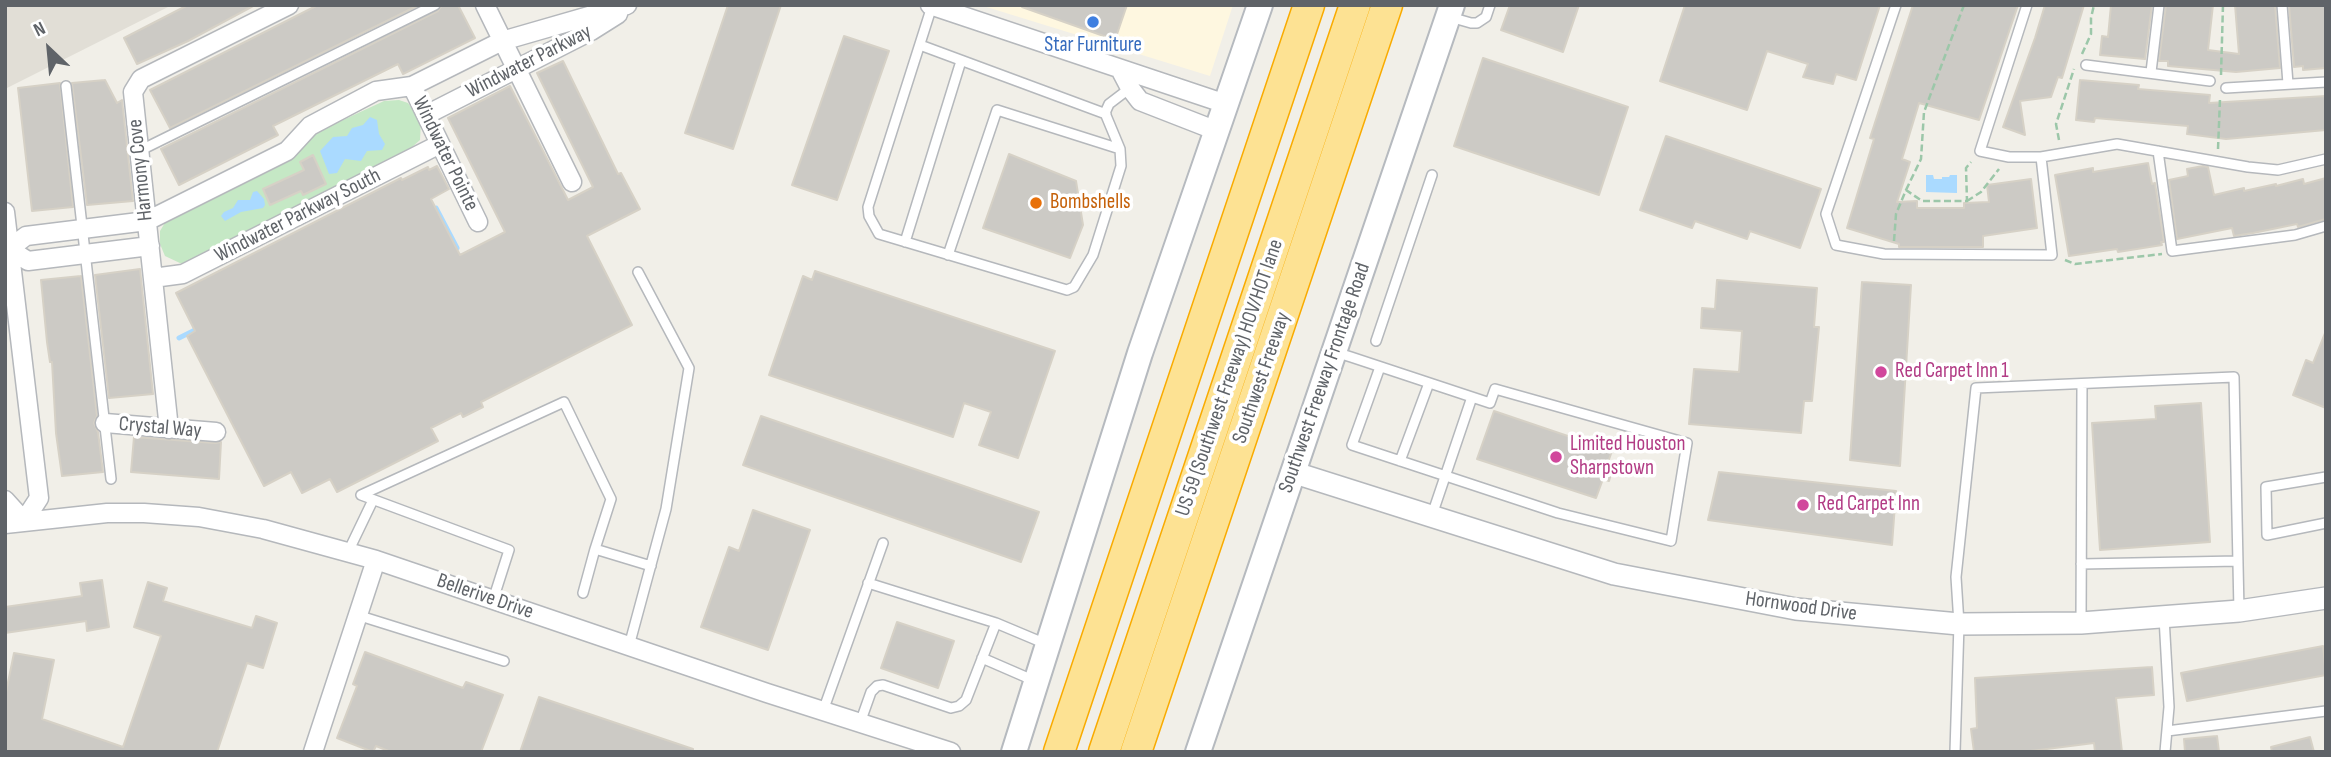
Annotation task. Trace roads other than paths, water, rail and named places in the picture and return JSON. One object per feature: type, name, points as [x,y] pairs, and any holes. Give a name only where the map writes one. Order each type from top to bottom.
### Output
[{"type":"highway","points":[[1059,752],[1309,5]]},
{"type":"highway","name":"US 59 (Southwest Freeway) HOV/HOT lane","points":[[1104,752],[1355,5]]},
{"type":"highway","name":"Southwest Freeway","points":[[1136,752],[1387,5]]},
{"type":"main road","points":[[1014,752],[1140,353],[1259,5]]},
{"type":"main road","name":"Southwest Freeway Frontage Road","points":[[1198,752],[1450,11]]},
{"type":"street","name":"Harmony Cove","points":[[169,429],[133,92],[141,79],[289,5]]},
{"type":"street","points":[[485,5],[572,182]]},
{"type":"street","name":"Windwater Parkway","points":[[147,221],[288,151],[310,126],[376,91],[412,86],[502,41],[629,5]]},
{"type":"street","name":"Windwater Parkway","points":[[426,115],[590,31],[629,5]]},
{"type":"street","points":[[931,6],[1226,104]]},
{"type":"street","points":[[1121,69],[1140,101],[1217,131]]},
{"type":"street","name":"Windwater Pointe","points":[[412,86],[478,222]]},
{"type":"street","name":"Windwater Parkway South","points":[[153,278],[183,274],[440,144]]},
{"type":"street","points":[[5,212],[7,249],[39,498],[24,521],[5,500]]},
{"type":"street","points":[[7,249],[26,236],[147,221]]},
{"type":"street","points":[[7,249],[28,261],[150,247]]},
{"type":"street","name":"Crystal Way","points":[[105,423],[216,432]]},
{"type":"street","name":"Hornwood Drive","points":[[1292,472],[1614,574],[1796,609],[1959,624],[2081,623],[2239,611],[2326,598]]},
{"type":"street","name":"Bellerive Drive","points":[[5,524],[107,513],[199,517],[263,529],[376,560],[951,752]]},
{"type":"street","points":[[313,752],[376,560]]},
{"type":"lane","points":[[139,151],[435,5]]},
{"type":"lane","points":[[1450,11],[1471,23],[1477,23],[1486,18],[1490,5]]},
{"type":"lane","points":[[1896,5],[1826,214],[1836,245],[1893,254],[2052,256],[2041,157]]},
{"type":"lane","points":[[2027,5],[1980,151],[2005,156],[2041,157],[2118,145],[2278,170],[2326,159]]},
{"type":"lane","points":[[2151,72],[2159,5]]},
{"type":"lane","points":[[2282,5],[2288,84]]},
{"type":"lane","points":[[931,6],[868,207],[869,216],[879,234],[1067,290],[1074,287],[1093,255],[1121,166],[1120,149],[1106,114],[1109,104],[1130,88]]},
{"type":"lane","points":[[920,45],[1106,114]]},
{"type":"lane","points":[[905,242],[961,61]]},
{"type":"lane","points":[[2087,65],[2210,81]]},
{"type":"lane","points":[[2226,88],[2326,82]]},
{"type":"lane","points":[[66,86],[111,479]]},
{"type":"lane","points":[[948,255],[997,110],[1120,149]]},
{"type":"lane","points":[[2158,151],[2172,251],[2295,235],[2326,226]]},
{"type":"lane","points":[[1376,341],[1432,175]]},
{"type":"lane","points":[[629,646],[666,509],[689,368],[638,272]]},
{"type":"lane","points":[[1334,352],[1381,367],[1490,403],[1495,389],[1687,443],[1671,541],[1558,513],[1352,445],[1381,367]]},
{"type":"lane","points":[[1955,752],[1959,624],[1956,577],[1976,388],[2234,377],[2239,611]]},
{"type":"lane","points":[[1400,461],[1429,383]]},
{"type":"lane","points":[[2081,623],[2082,385]]},
{"type":"lane","points":[[1432,516],[1472,397]]},
{"type":"lane","points":[[493,600],[509,550],[361,495],[564,402],[611,499],[583,593]]},
{"type":"lane","points":[[2326,477],[2266,487],[2267,535],[2326,523]]},
{"type":"lane","points":[[348,552],[373,500]]},
{"type":"lane","points":[[823,711],[883,543]]},
{"type":"lane","points":[[595,550],[651,565]]},
{"type":"lane","points":[[2081,564],[2238,561]]},
{"type":"lane","points":[[868,583],[996,623],[1048,645]]},
{"type":"lane","points":[[357,615],[504,661]]},
{"type":"lane","points":[[2164,617],[2168,708],[2165,752]]},
{"type":"lane","points":[[860,723],[871,692],[877,686],[883,685],[951,708],[959,706],[966,699],[996,623]]},
{"type":"lane","points":[[982,658],[1037,682]]},
{"type":"lane","points":[[2167,731],[2326,711]]},
{"type":"water","points":[[370,117],[377,120],[379,134],[385,144],[382,150],[367,151],[361,161],[345,159],[337,173],[329,174],[320,151],[333,137],[347,136],[352,128],[363,125]]},
{"type":"water","points":[[1926,175],[1942,179],[1957,175],[1957,193],[1926,192]]},
{"type":"water","points":[[257,191],[264,199],[263,208],[241,212],[225,221],[221,216],[224,212],[233,208],[238,200],[250,200],[253,192]]},
{"type":"waterway","points":[[431,210],[436,208],[457,248]]},
{"type":"waterway","points":[[179,338],[201,327]]},
{"type":"place","name":"Star Furniture","points":[[1093,22]]},
{"type":"place","name":"Bombshells","points":[[1036,203]]},
{"type":"place","name":"Red Carpet Inn 1","points":[[1881,372]]},
{"type":"place","name":"Limited Houston Sharpstown","points":[[1556,457]]},
{"type":"place","name":"Red Carpet Inn","points":[[1803,505]]}]
